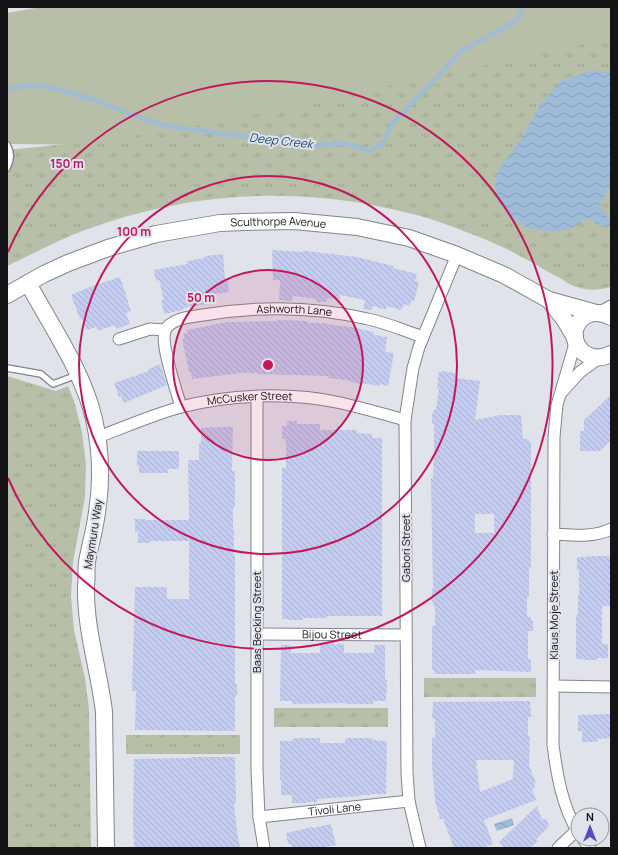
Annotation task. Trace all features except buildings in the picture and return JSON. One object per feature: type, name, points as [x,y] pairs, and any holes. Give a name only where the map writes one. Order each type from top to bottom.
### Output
[{"type":"street","name":"Sculthorpe Avenue","points":[[7,295],[68,263],[108,248],[130,242],[184,229],[220,223],[294,221],[357,227],[410,238],[457,255],[504,275],[549,300],[604,312]]},
{"type":"street","name":"Gabori Street","points":[[420,848],[410,801],[406,760],[405,420],[414,368],[423,337],[457,255]]},
{"type":"street","name":"Maymuru Way","points":[[28,283],[78,374],[92,410],[98,437],[101,469],[100,491],[87,563],[86,604],[88,628],[102,691],[104,712],[106,848]]},
{"type":"street","name":"Sculthorpe Avenue","points":[[549,300],[564,319],[578,346],[587,355],[605,358]]},
{"type":"street","name":"Ashworth Lane","points":[[165,330],[170,324],[178,320],[211,314],[262,308],[285,308],[312,310],[370,319],[423,337]]},
{"type":"street","points":[[575,339],[577,326],[580,321],[590,314],[604,312]]},
{"type":"street","points":[[119,339],[150,329],[165,330],[165,347],[181,407]]},
{"type":"street","name":"Klaus Moje Street","points":[[570,813],[557,773],[553,746],[554,437],[557,405],[575,339]]},
{"type":"street","points":[[560,394],[580,372],[605,358]]},
{"type":"street","name":"McCusker Street","points":[[98,437],[181,407],[218,400],[257,397],[304,398],[328,401],[405,420]]},
{"type":"street","name":"Baas Becking Street","points":[[257,397],[257,769],[259,817],[264,848]]},
{"type":"street","points":[[553,534],[586,536],[603,533],[611,529]]},
{"type":"street","name":"Bijou Street","points":[[258,634],[406,635]]},
{"type":"street","points":[[554,686],[611,687]]},
{"type":"street","name":"Tivoli Lane","points":[[259,817],[410,801]]},
{"type":"street","points":[[558,848],[570,840]]},
{"type":"lane","points":[[7,145],[10,154],[7,168]]},
{"type":"lane","points":[[7,368],[41,374],[53,384],[78,374]]},
{"type":"green space","points":[[41,7],[611,7],[611,39],[211,146],[7,144],[7,13]]},
{"type":"green space","points":[[611,38],[611,287],[594,290],[570,285],[560,278],[500,246],[428,218],[348,201],[310,197],[234,197],[196,201],[159,208],[85,230],[7,266],[7,150],[117,138],[226,121]]},
{"type":"green space","points":[[7,376],[56,391],[68,386],[74,401],[82,432],[86,464],[85,497],[73,562],[71,596],[74,630],[85,678],[89,709],[91,848],[7,848]]},
{"type":"green space","points":[[424,678],[536,678],[536,697],[424,697]]},
{"type":"green space","points":[[274,708],[388,708],[388,727],[274,727]]},
{"type":"green space","points":[[126,735],[240,735],[240,754],[126,754]]},
{"type":"water","points":[[593,70],[611,73],[611,185],[599,205],[611,221],[611,225],[608,227],[597,224],[587,218],[576,226],[557,231],[539,230],[522,225],[509,215],[507,208],[502,207],[497,200],[495,193],[499,169],[521,139],[540,105],[561,81]]},
{"type":"water","points":[[512,818],[514,825],[497,831],[494,824]]},
{"type":"waterway","name":"Deep Creek","points":[[7,90],[28,85],[49,87],[95,100],[135,116],[167,126],[313,146],[341,143],[353,145],[368,151],[382,145],[392,124],[463,50],[518,20],[522,7]]}]
